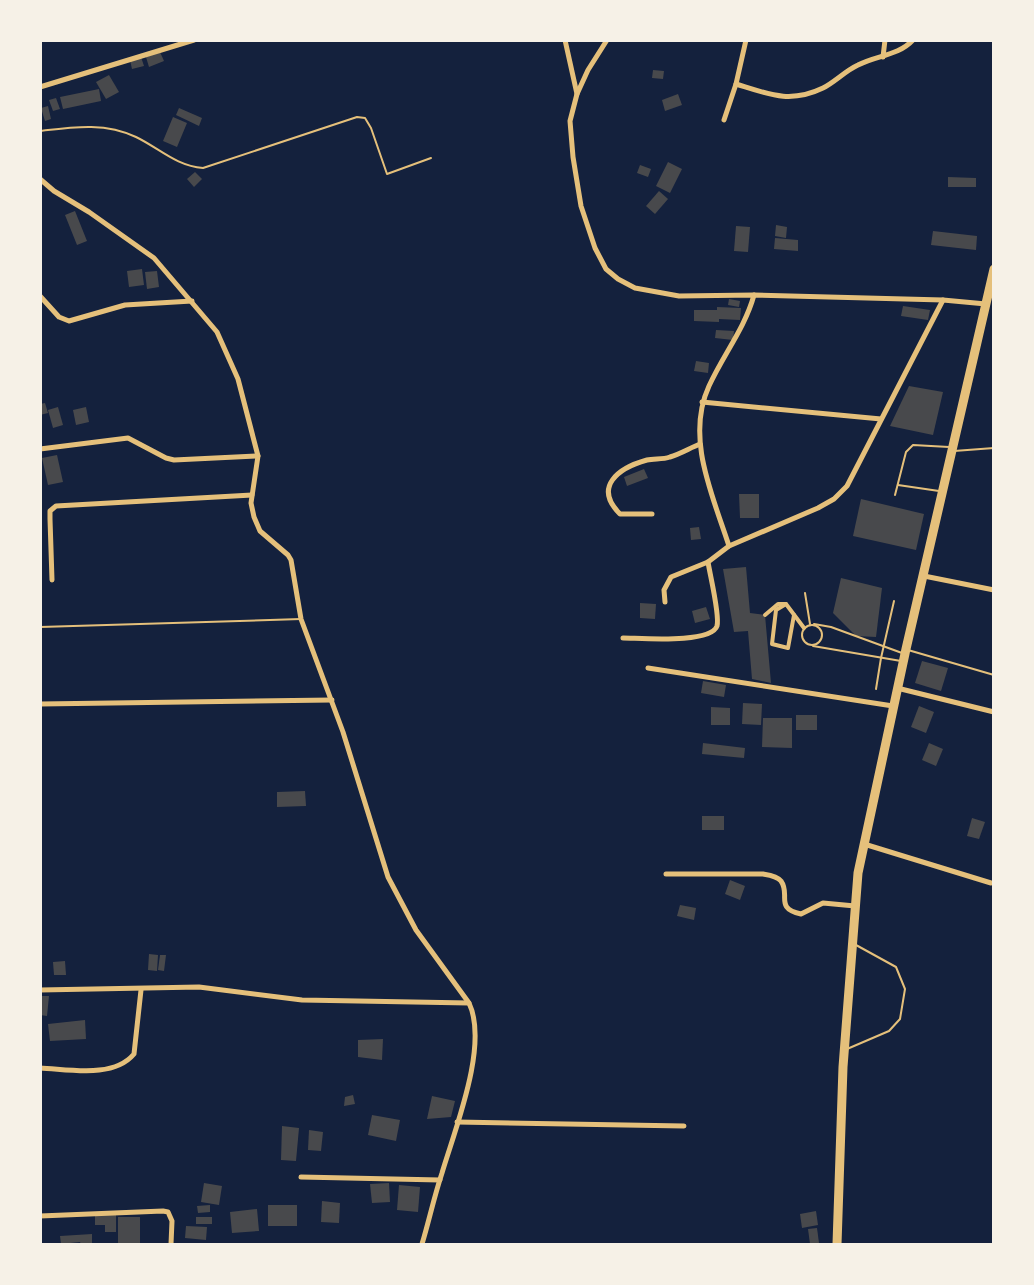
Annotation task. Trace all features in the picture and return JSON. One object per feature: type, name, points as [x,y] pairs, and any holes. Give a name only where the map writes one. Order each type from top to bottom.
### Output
[{"type":"highway","points":[[837,1245],[844,1050],[858,873],[904,655],[993,271]]},
{"type":"street","points":[[40,87],[194,40]]},
{"type":"street","points":[[565,40],[577,94]]},
{"type":"street","points":[[607,40],[588,70],[577,94],[570,121],[581,206],[595,248],[606,269],[618,279],[635,288],[679,296],[754,295],[943,300],[986,304]]},
{"type":"street","points":[[723,120],[736,84],[746,40]]},
{"type":"street","points":[[883,57],[885,40]]},
{"type":"street","points":[[736,84],[778,98],[799,95],[822,88],[858,64],[905,49],[913,40]]},
{"type":"street","points":[[40,179],[54,191],[89,212],[154,258],[217,333],[238,379],[258,456],[251,503],[254,517],[260,531],[291,560],[301,619],[332,700],[388,877],[416,930],[473,1010],[476,1036],[473,1059],[422,1245]]},
{"type":"street","points":[[729,546],[702,462],[700,444],[702,402],[709,384],[750,312],[754,295]]},
{"type":"street","points":[[40,296],[59,317],[69,321],[125,306],[192,301]]},
{"type":"street","points":[[665,602],[664,590],[671,577],[708,562],[729,546],[818,508],[834,499],[847,486],[943,300]]},
{"type":"street","points":[[702,402],[881,419]]},
{"type":"street","points":[[40,449],[128,438],[174,460],[258,456]]},
{"type":"street","points":[[652,514],[620,514],[610,505],[608,493],[610,482],[619,473],[638,464],[658,458],[669,458],[700,444]]},
{"type":"street","points":[[52,580],[50,511],[56,506],[252,495]]},
{"type":"street","points":[[623,638],[694,637],[705,636],[713,632],[717,625],[717,613],[708,562]]},
{"type":"street","points":[[924,576],[993,590]]},
{"type":"street","points":[[765,615],[777,604],[786,604]]},
{"type":"street","points":[[786,604],[804,628]]},
{"type":"street","points":[[786,604],[776,610],[772,644],[788,648],[794,615]]},
{"type":"street","points":[[648,668],[893,706]]},
{"type":"street","points":[[897,688],[993,712]]},
{"type":"street","points":[[40,705],[332,700]]},
{"type":"street","points":[[864,844],[991,883]]},
{"type":"street","points":[[666,874],[763,874],[781,881],[783,902],[787,908],[801,914],[823,903],[855,906]]},
{"type":"street","points":[[40,990],[141,990],[199,987],[302,1000],[469,1003]]},
{"type":"street","points":[[40,1068],[97,1070],[114,1067],[130,1059],[134,1054],[141,990]]},
{"type":"street","points":[[457,1122],[684,1126]]},
{"type":"street","points":[[301,1177],[440,1180]]},
{"type":"street","points":[[40,1216],[168,1212],[172,1221],[171,1245]]},
{"type":"lane","points":[[40,131],[87,126],[112,129],[136,137],[182,164],[203,168],[357,117],[365,118],[371,128],[387,174],[431,158]]},
{"type":"lane","points":[[895,495],[906,452],[913,445],[952,449],[993,448]]},
{"type":"lane","points":[[898,484],[942,492]]},
{"type":"lane","points":[[805,593],[812,624]]},
{"type":"lane","points":[[876,688],[894,601]]},
{"type":"lane","points":[[40,627],[301,619]]},
{"type":"lane","points":[[904,655],[881,658],[813,645],[806,643],[802,638],[804,628],[812,624],[831,627],[904,655],[993,675]]},
{"type":"lane","points":[[812,624],[820,628],[823,637],[819,643],[813,645]]},
{"type":"lane","points":[[844,1050],[889,1031],[900,1019],[905,989],[896,967],[852,943]]},
{"type":"building","points":[[160,52],[164,61],[149,67],[146,57]]},
{"type":"building","points":[[141,57],[144,66],[132,69],[130,60]]},
{"type":"building","points":[[653,70],[664,71],[663,79],[652,78]]},
{"type":"building","points":[[109,75],[119,92],[106,99],[96,82]]},
{"type":"building","points":[[99,89],[101,101],[63,109],[60,97]]},
{"type":"building","points":[[678,94],[682,105],[665,111],[662,100]]},
{"type":"building","points":[[56,98],[60,109],[53,111],[49,100]]},
{"type":"building","points":[[48,106],[51,119],[45,121],[41,108]]},
{"type":"building","points":[[179,108],[202,118],[199,126],[176,115]]},
{"type":"building","points":[[173,117],[187,123],[177,147],[163,141]]},
{"type":"building","points":[[668,162],[682,169],[670,193],[656,186]]},
{"type":"building","points":[[640,165],[651,169],[648,177],[637,173]]},
{"type":"building","points":[[195,172],[202,179],[194,187],[187,179]]},
{"type":"building","points":[[948,177],[976,178],[976,187],[948,187]]},
{"type":"building","points":[[659,191],[668,199],[655,214],[646,206]]},
{"type":"building","points":[[75,211],[87,241],[77,245],[65,215]]},
{"type":"building","points":[[776,225],[787,227],[786,238],[775,236]]},
{"type":"building","points":[[736,226],[750,227],[748,252],[734,251]]},
{"type":"building","points":[[933,231],[977,236],[976,250],[931,245]]},
{"type":"building","points":[[775,238],[798,240],[798,251],[774,249]]},
{"type":"building","points":[[142,269],[144,285],[129,287],[127,271]]},
{"type":"building","points":[[157,271],[159,287],[147,289],[145,272]]},
{"type":"building","points":[[729,299],[740,301],[739,307],[728,305]]},
{"type":"building","points":[[903,306],[930,310],[928,320],[901,316]]},
{"type":"building","points":[[717,307],[741,308],[740,320],[694,321],[694,310],[717,310]]},
{"type":"building","points":[[716,330],[734,331],[733,340],[715,338]]},
{"type":"building","points":[[696,361],[709,363],[708,373],[694,371]]},
{"type":"building","points":[[909,386],[943,392],[933,435],[890,426]]},
{"type":"building","points":[[45,403],[48,413],[40,415],[40,404]]},
{"type":"building","points":[[58,407],[63,425],[53,428],[48,410]]},
{"type":"building","points":[[86,407],[89,422],[76,425],[73,410]]},
{"type":"building","points":[[57,455],[63,482],[48,485],[42,458]]},
{"type":"building","points":[[644,469],[648,478],[627,486],[624,477]]},
{"type":"building","points":[[739,494],[759,494],[759,518],[740,518]]},
{"type":"building","points":[[861,499],[924,514],[916,550],[853,536]]},
{"type":"building","points":[[699,527],[701,539],[691,540],[690,528]]},
{"type":"building","points":[[746,567],[750,613],[765,615],[771,683],[752,679],[748,631],[734,632],[723,569]]},
{"type":"building","points":[[841,578],[882,588],[876,637],[856,636],[833,613]]},
{"type":"building","points":[[640,603],[656,604],[655,619],[640,618]]},
{"type":"building","points":[[706,607],[710,619],[695,623],[692,611]]},
{"type":"building","points":[[922,661],[948,668],[941,691],[915,683]]},
{"type":"building","points":[[703,681],[726,685],[724,697],[701,693]]},
{"type":"building","points":[[743,703],[762,704],[761,725],[742,724]]},
{"type":"building","points":[[919,706],[934,712],[926,733],[911,727]]},
{"type":"building","points":[[711,707],[730,708],[730,725],[711,725]]},
{"type":"building","points":[[796,715],[817,715],[817,730],[796,730]]},
{"type":"building","points":[[763,718],[792,718],[792,748],[762,747]]},
{"type":"building","points":[[703,743],[745,748],[744,758],[702,754]]},
{"type":"building","points":[[929,743],[943,749],[936,766],[922,760]]},
{"type":"building","points":[[305,791],[306,806],[277,807],[277,792]]},
{"type":"building","points":[[702,816],[724,816],[724,830],[702,830]]},
{"type":"building","points":[[972,818],[985,822],[979,839],[967,836]]},
{"type":"building","points":[[730,880],[745,886],[740,900],[725,894]]},
{"type":"building","points":[[680,905],[696,908],[694,920],[677,916]]},
{"type":"building","points":[[149,954],[158,955],[157,971],[148,970]]},
{"type":"building","points":[[160,955],[166,955],[164,971],[158,970]]},
{"type":"building","points":[[65,961],[66,975],[54,975],[53,962]]},
{"type":"building","points":[[40,996],[49,996],[47,1016],[40,1015]]},
{"type":"building","points":[[85,1020],[86,1039],[50,1041],[48,1024]]},
{"type":"building","points":[[383,1039],[382,1060],[358,1057],[358,1040]]},
{"type":"building","points":[[353,1095],[355,1104],[344,1106],[345,1097]]},
{"type":"building","points":[[432,1096],[455,1101],[451,1117],[427,1119]]},
{"type":"building","points":[[372,1115],[400,1120],[396,1141],[368,1135]]},
{"type":"building","points":[[282,1126],[299,1128],[296,1161],[281,1160]]},
{"type":"building","points":[[309,1130],[323,1132],[321,1151],[308,1150]]},
{"type":"building","points":[[204,1183],[222,1186],[219,1205],[201,1202]]},
{"type":"building","points":[[389,1183],[390,1202],[372,1203],[370,1184]]},
{"type":"building","points":[[399,1185],[420,1187],[418,1212],[397,1210]]},
{"type":"building","points":[[322,1201],[340,1203],[339,1223],[321,1222]]},
{"type":"building","points":[[210,1205],[210,1212],[198,1213],[197,1206]]},
{"type":"building","points":[[268,1205],[297,1205],[297,1226],[268,1226]]},
{"type":"building","points":[[257,1209],[259,1231],[232,1233],[230,1212]]},
{"type":"building","points":[[816,1211],[818,1225],[802,1228],[800,1214]]},
{"type":"building","points":[[95,1215],[116,1215],[116,1232],[105,1232],[105,1225],[95,1225]]},
{"type":"building","points":[[118,1217],[140,1217],[140,1244],[118,1244]]},
{"type":"building","points":[[196,1217],[212,1217],[212,1224],[196,1224]]},
{"type":"building","points":[[186,1226],[207,1227],[206,1240],[185,1238]]},
{"type":"building","points":[[817,1228],[819,1243],[810,1244],[808,1229]]},
{"type":"building","points":[[92,1234],[92,1244],[81,1244],[80,1242],[61,1244],[60,1236]]}]
